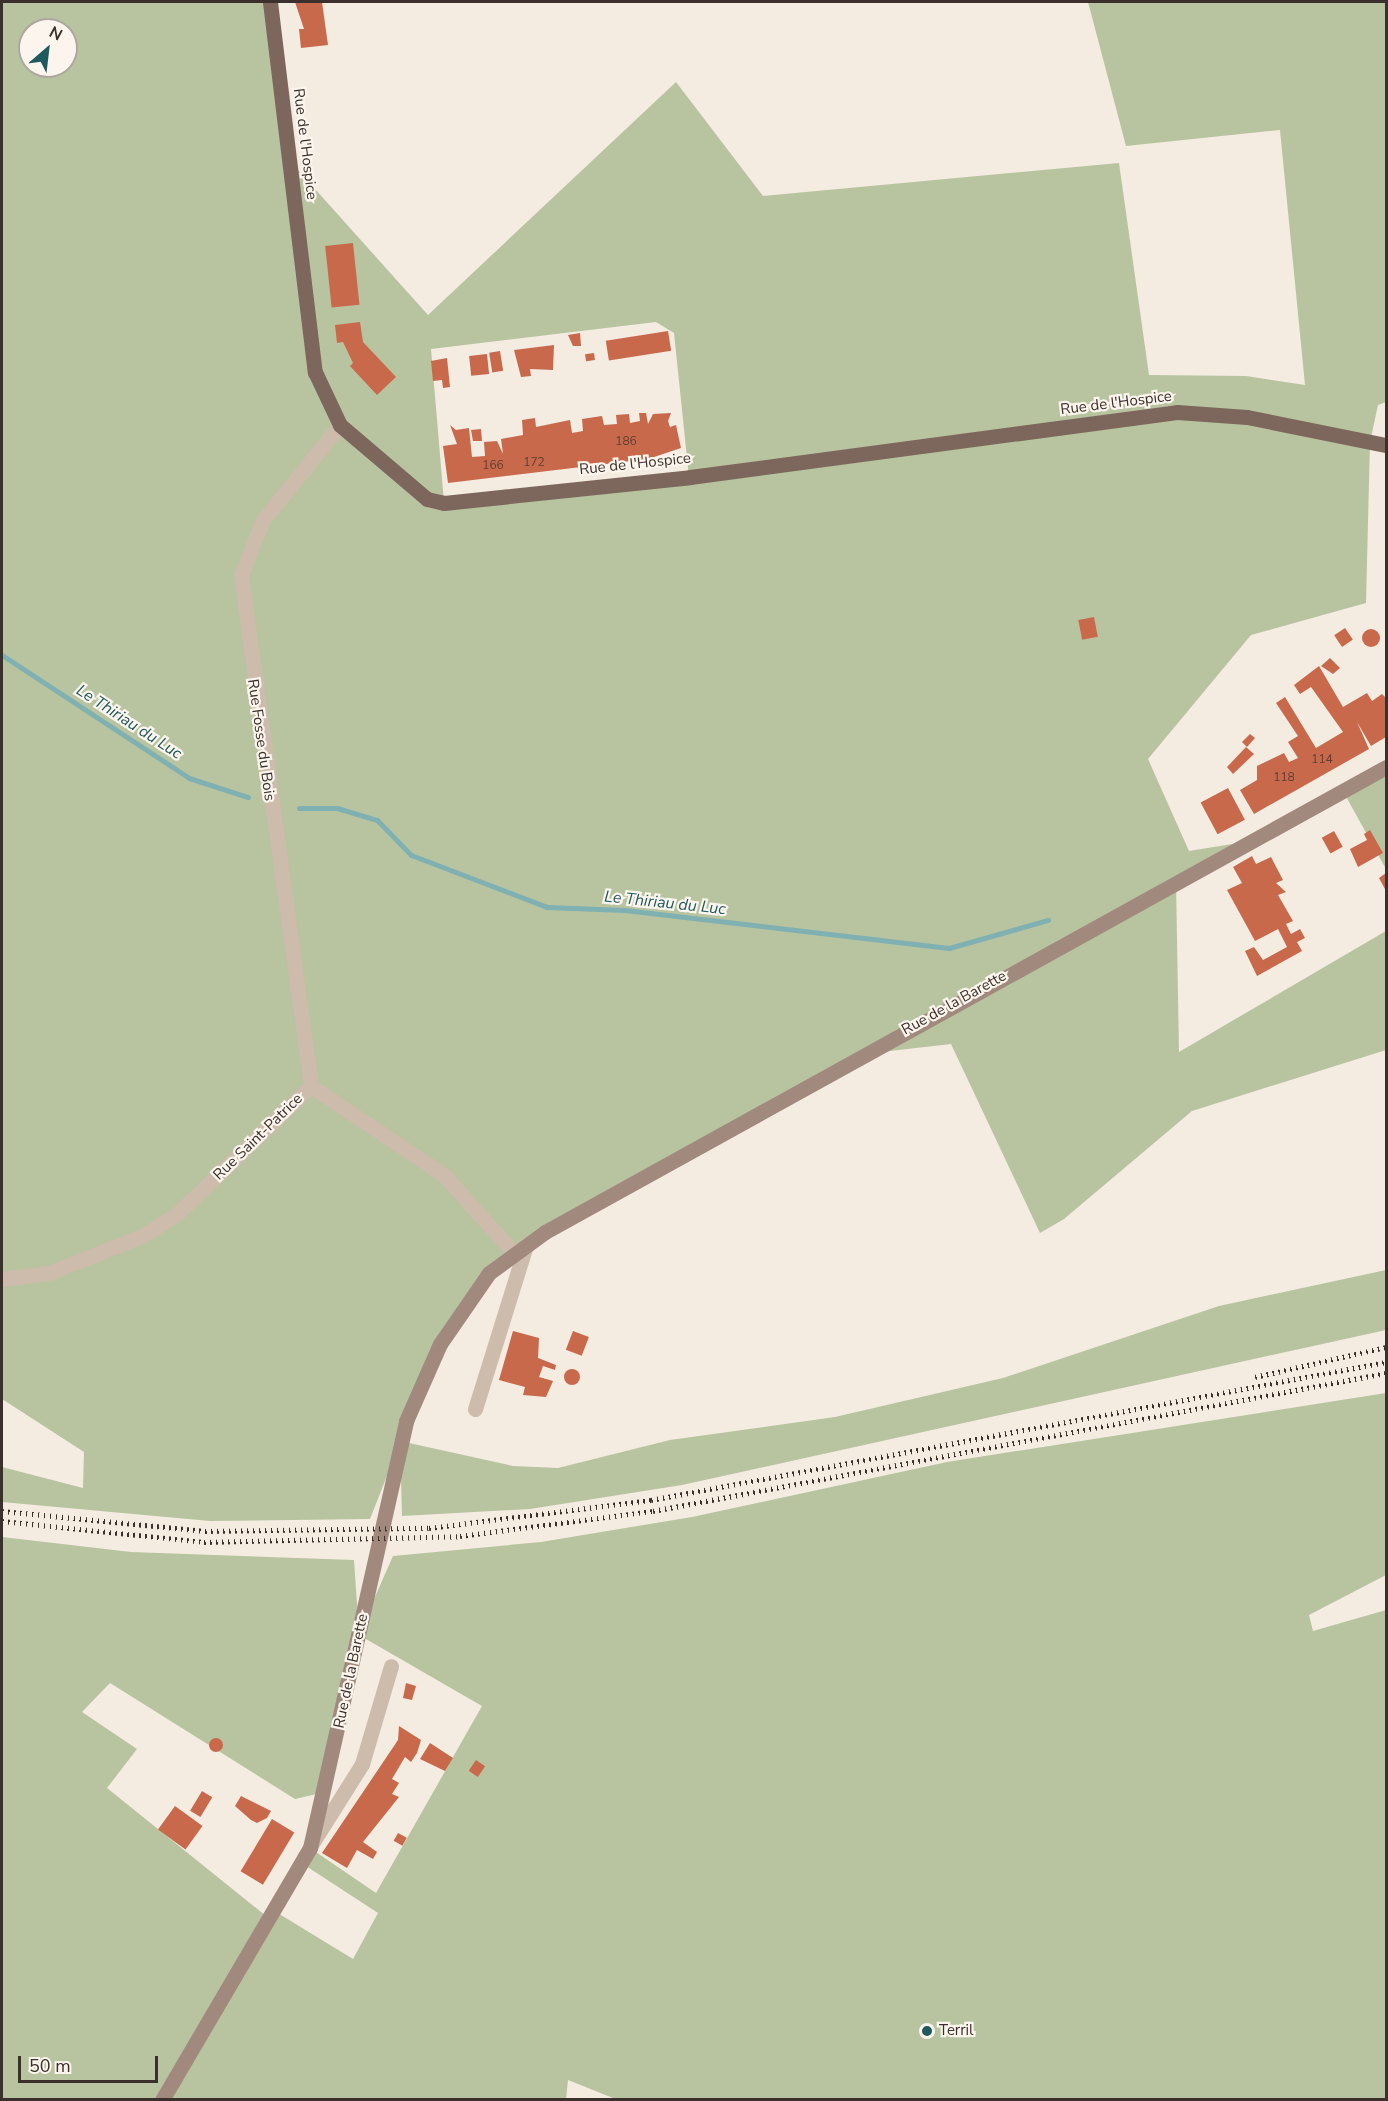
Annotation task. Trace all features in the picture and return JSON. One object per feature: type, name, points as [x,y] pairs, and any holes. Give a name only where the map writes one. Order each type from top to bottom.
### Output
[{"type":"main road","name":"Rue de l'Hospice","points":[[270,2],[315,372],[340,424],[418,495],[444,503],[690,477],[1177,412],[1247,417],[1386,445]]},
{"type":"street","name":"Rue Fosse du Bois","points":[[311,1086],[241,575],[263,520],[340,424]]},
{"type":"street","name":"Rue de la Barette","points":[[162,2100],[310,1848],[405,1421],[440,1344],[489,1273],[519,1249],[1386,767]]},
{"type":"street","name":"Rue Saint-Patrice","points":[[2,1279],[49,1273],[144,1235],[203,1191],[311,1086],[444,1175],[519,1249]]},
{"type":"street","points":[[475,1409],[519,1249]]},
{"type":"street","points":[[310,1848],[362,1764],[391,1666]]},
{"type":"green space","points":[[2,2],[270,2],[289,160],[428,315],[676,82],[763,196],[1119,163],[1149,375],[1246,376],[1305,385],[1280,130],[1126,146],[1088,2],[1386,2],[1386,402],[1378,405],[1370,442],[1366,603],[1251,635],[1148,759],[1189,851],[1251,841],[1176,881],[1179,1052],[1386,931],[1386,1050],[1192,1111],[1064,1219],[1040,1233],[951,1044],[864,1054],[545,1232],[467,1303],[400,1441],[513,1466],[558,1468],[670,1440],[835,1417],[1003,1378],[1219,1306],[1386,1270],[1386,1330],[682,1485],[530,1509],[402,1516],[400,1443],[370,1519],[210,1521],[2,1502],[2,1467],[83,1488],[84,1452],[2,1399]],"holes":[[[656,322],[674,333],[689,477],[444,502],[431,349]]]},
{"type":"green space","points":[[1386,767],[1386,869],[1343,791]]},
{"type":"green space","points":[[1386,1393],[1386,1575],[1309,1615],[1313,1631],[1386,1610],[1386,2099],[618,2100],[568,2080],[566,2100],[2,2099],[2,1537],[131,1552],[354,1560],[359,1633],[393,1556],[541,1542],[692,1517],[947,1462]],"holes":[[[359,1635],[482,1706],[376,1893],[310,1848],[303,1864],[378,1913],[353,1959],[276,1912],[271,1920],[107,1788],[137,1749],[82,1712],[110,1683],[295,1799],[325,1792]]]},
{"type":"building","points":[[295,2],[322,2],[328,45],[301,48],[299,29],[304,29]]},
{"type":"building","points":[[353,243],[359,305],[332,308],[325,246]]},
{"type":"building","points":[[360,322],[363,342],[396,377],[377,395],[350,366],[353,363],[343,342],[337,343],[335,325]]},
{"type":"building","points":[[668,331],[671,351],[609,361],[606,341]]},
{"type":"building","points":[[580,333],[581,346],[573,346],[568,335]]},
{"type":"building","points":[[554,345],[553,370],[530,369],[531,376],[521,377],[514,350]]},
{"type":"building","points":[[500,351],[503,371],[492,372],[489,353]]},
{"type":"building","points":[[594,353],[595,360],[586,361],[585,354]]},
{"type":"building","points":[[487,354],[489,374],[471,376],[469,356]]},
{"type":"building","points":[[447,358],[450,387],[443,388],[442,380],[433,381],[431,361]]},
{"type":"building","points":[[639,413],[646,413],[648,424],[653,414],[671,413],[668,421],[670,427],[676,425],[681,448],[648,459],[448,483],[443,446],[457,444],[450,425],[456,430],[469,428],[472,457],[485,456],[484,442],[497,441],[503,454],[501,439],[523,435],[522,420],[535,418],[536,427],[570,420],[572,433],[583,431],[582,419],[602,416],[604,425],[617,424],[616,415],[629,414],[630,423],[640,421]]},
{"type":"building","points":[[481,429],[482,441],[473,441],[471,430]]},
{"type":"building","points":[[1094,617],[1098,637],[1082,640],[1078,620]]},
{"type":"building","points":[[1345,628],[1353,640],[1342,647],[1334,635]]},
{"type":"building","points":[[1367,629],[1375,629],[1380,634],[1378,645],[1367,647],[1362,642],[1362,634]]},
{"type":"building","points":[[1330,658],[1340,668],[1333,674],[1321,666]]},
{"type":"building","points":[[1319,666],[1343,707],[1367,693],[1372,701],[1382,694],[1386,698],[1386,737],[1371,746],[1357,722],[1369,749],[1254,814],[1240,790],[1257,780],[1257,766],[1284,753],[1289,762],[1298,758],[1288,742],[1298,736],[1276,703],[1285,697],[1316,748],[1343,732],[1311,687],[1300,694],[1294,685]]},
{"type":"building","points":[[1250,734],[1255,738],[1247,747],[1242,742]]},
{"type":"building","points":[[1246,747],[1254,754],[1233,774],[1227,767]]},
{"type":"building","points":[[1228,788],[1245,820],[1218,834],[1201,803]]},
{"type":"building","points":[[1370,830],[1383,853],[1358,867],[1350,849],[1367,840],[1364,834]]},
{"type":"building","points":[[1334,831],[1343,847],[1330,854],[1322,838]]},
{"type":"building","points":[[1252,856],[1256,864],[1271,857],[1283,880],[1276,883],[1286,892],[1278,895],[1293,921],[1286,924],[1291,934],[1300,929],[1305,938],[1297,942],[1302,951],[1257,976],[1245,951],[1254,947],[1263,960],[1287,947],[1278,929],[1255,941],[1227,890],[1242,883],[1233,867]]},
{"type":"building","points":[[1386,873],[1386,891],[1379,878]]},
{"type":"building","points":[[513,1331],[539,1338],[538,1358],[556,1365],[555,1370],[543,1366],[539,1377],[553,1381],[546,1397],[523,1395],[525,1387],[499,1380]]},
{"type":"building","points":[[573,1331],[589,1337],[582,1356],[566,1350]]},
{"type":"building","points":[[572,1369],[580,1377],[572,1385],[564,1377]]},
{"type":"building","points":[[406,1683],[416,1686],[412,1700],[403,1698]]},
{"type":"building","points":[[399,1726],[421,1740],[417,1753],[411,1762],[405,1757],[392,1779],[399,1783],[392,1794],[399,1797],[363,1842],[377,1852],[373,1859],[357,1850],[347,1868],[322,1853],[398,1740]]},
{"type":"building","points":[[216,1738],[221,1740],[223,1745],[221,1750],[216,1752],[211,1750],[209,1745],[211,1740]]},
{"type":"building","points":[[430,1743],[453,1758],[445,1771],[420,1759]]},
{"type":"building","points":[[476,1760],[485,1766],[478,1777],[469,1771]]},
{"type":"building","points":[[202,1791],[212,1797],[200,1817],[190,1811]]},
{"type":"building","points":[[241,1796],[271,1811],[267,1818],[257,1823],[251,1820],[235,1806]]},
{"type":"building","points":[[175,1806],[203,1826],[185,1849],[158,1829]]},
{"type":"building","points":[[272,1819],[294,1832],[263,1885],[241,1871]]},
{"type":"building","points":[[398,1833],[407,1838],[402,1846],[394,1841]]},
{"type":"waterway","name":"Le Thiriau du Luc","points":[[2,655],[189,778],[248,797]]},
{"type":"waterway","name":"Le Thiriau du Luc","points":[[299,808],[337,808],[377,820],[411,855],[547,907],[625,910],[949,948],[1048,920]]},
{"type":"railway","points":[[1255,1377],[1386,1347]]},
{"type":"railway","points":[[2,1511],[205,1531],[429,1528],[651,1500],[1386,1362]]},
{"type":"railway","points":[[2,1521],[204,1542],[460,1536],[653,1511],[1386,1373]]},
{"type":"place","name":"Terril","points":[[927,2031]]}]
